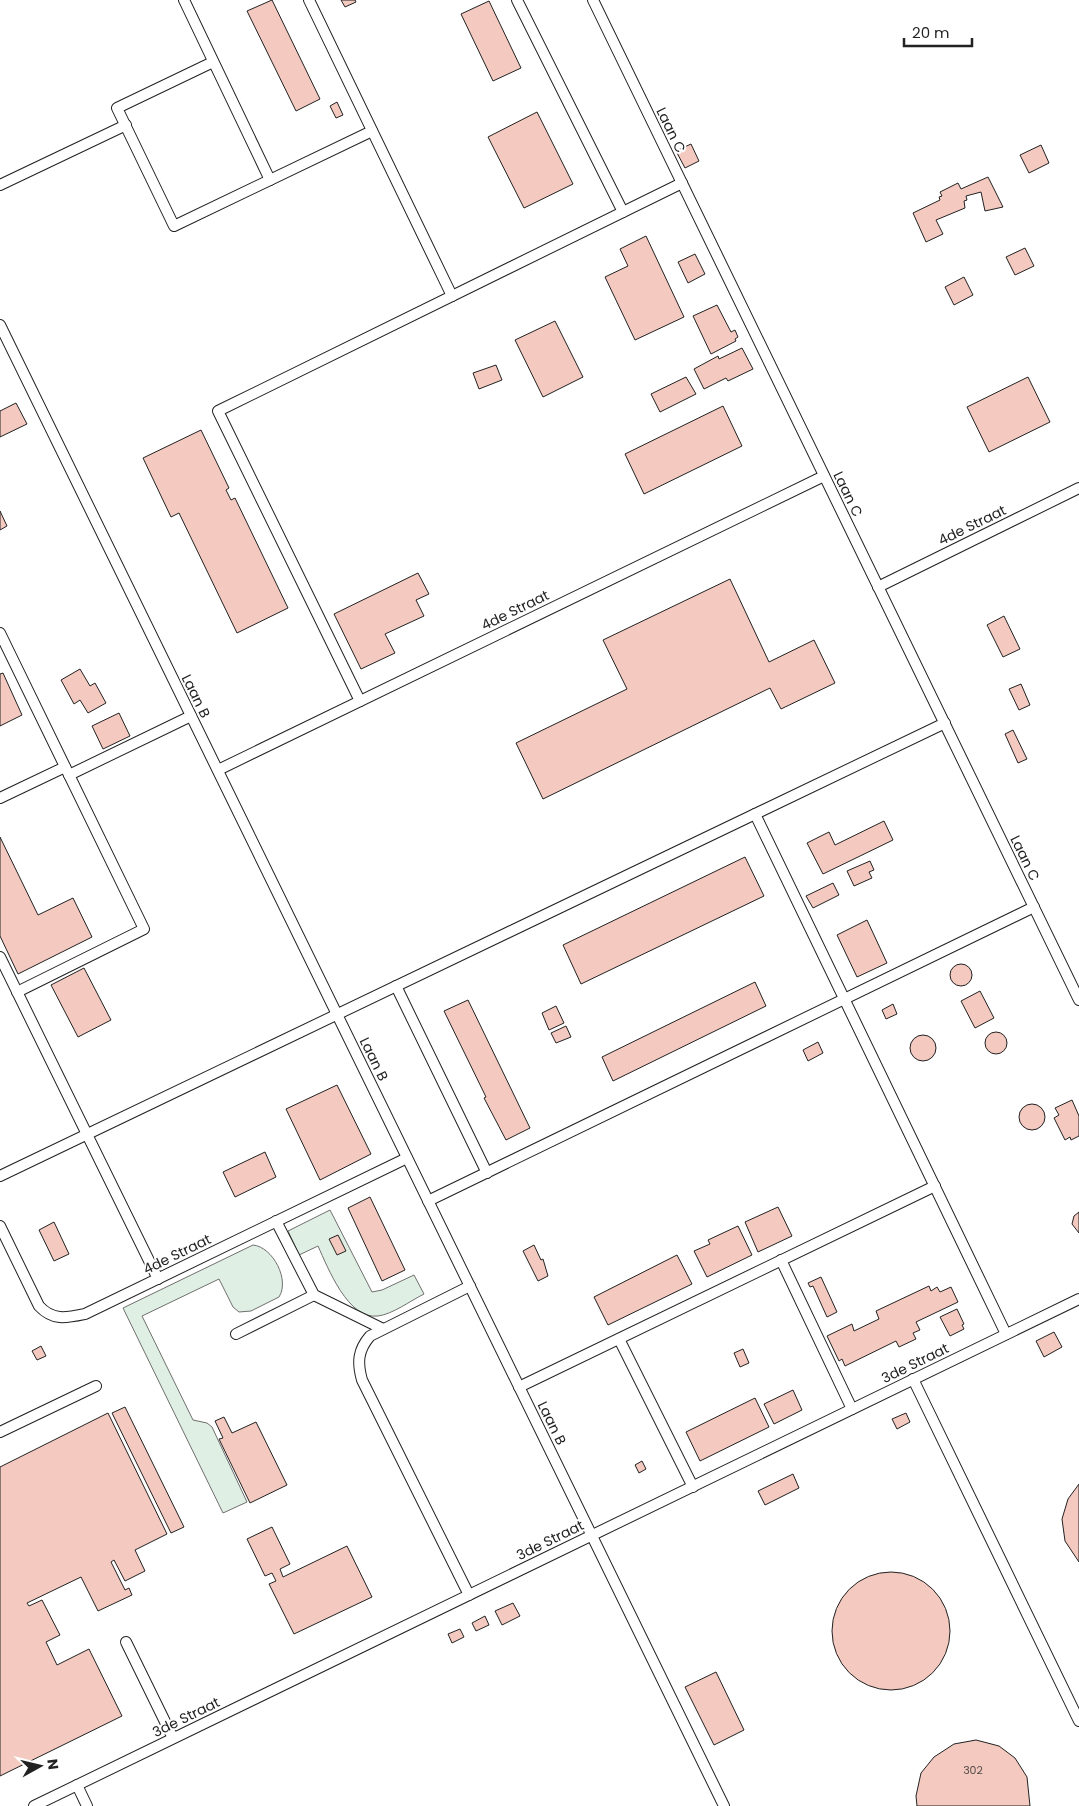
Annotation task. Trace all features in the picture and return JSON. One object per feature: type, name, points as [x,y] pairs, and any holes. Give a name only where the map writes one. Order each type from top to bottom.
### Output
[{"type":"lane","points":[[184,0],[270,180]]},
{"type":"lane","points":[[309,0],[452,296]]},
{"type":"lane","points":[[517,0],[623,212]]},
{"type":"lane","name":"Laan C","points":[[593,0],[1079,1000]]},
{"type":"lane","points":[[213,62],[118,108],[174,226],[372,130]]},
{"type":"lane","points":[[0,185],[126,125]]},
{"type":"lane","points":[[360,700],[218,411],[682,183]]},
{"type":"lane","name":"Laan B","points":[[0,325],[724,1806]]},
{"type":"lane","name":"4de Straat","points":[[218,770],[824,476]]},
{"type":"lane","name":"4de Straat","points":[[878,587],[1079,488]]},
{"type":"lane","points":[[0,633],[144,929],[17,992]]},
{"type":"lane","points":[[0,798],[67,771],[191,716]]},
{"type":"lane","points":[[0,1176],[944,723]]},
{"type":"lane","points":[[755,814],[1006,1334]]},
{"type":"lane","points":[[428,1201],[1034,907]]},
{"type":"lane","points":[[0,957],[158,1278]]},
{"type":"lane","points":[[396,986],[487,1173]]},
{"type":"lane","name":"4de Straat","points":[[0,1226],[39,1306],[47,1315],[70,1317],[85,1314],[407,1158]]},
{"type":"lane","points":[[519,1387],[935,1186]]},
{"type":"lane","points":[[276,1221],[314,1295],[383,1330]]},
{"type":"lane","points":[[781,1260],[852,1409]]},
{"type":"lane","points":[[469,1595],[362,1380],[359,1368],[362,1346],[370,1336],[470,1286]]},
{"type":"lane","points":[[236,1334],[314,1295]]},
{"type":"lane","name":"3de Straat","points":[[34,1806],[1079,1299]]},
{"type":"lane","points":[[619,1338],[693,1486]]},
{"type":"lane","points":[[914,1379],[1079,1721]]},
{"type":"lane","points":[[0,1432],[96,1386]]},
{"type":"lane","points":[[126,1642],[173,1738]]},
{"type":"lane","points":[[77,1785],[87,1806]]},
{"type":"green space","points":[[330,1210],[372,1292],[382,1290],[414,1275],[424,1294],[384,1315],[367,1315],[357,1310],[340,1291],[318,1246],[299,1255],[288,1231]]},
{"type":"green space","points":[[253,1245],[267,1252],[278,1265],[282,1282],[282,1290],[279,1297],[251,1311],[239,1312],[233,1307],[219,1279],[142,1316],[193,1420],[207,1423],[212,1427],[247,1502],[223,1513],[123,1308]]},
{"type":"building","points":[[272,0],[320,99],[296,111],[247,11]]},
{"type":"building","points":[[341,0],[355,0],[356,2],[345,7]]},
{"type":"building","points":[[489,1],[521,68],[493,81],[461,14]]},
{"type":"building","points":[[337,102],[343,115],[336,118],[330,106]]},
{"type":"building","points":[[537,112],[573,184],[524,208],[488,137]]},
{"type":"building","points":[[691,144],[699,161],[685,168],[676,151]]},
{"type":"building","points":[[1041,145],[1049,163],[1029,173],[1020,155]]},
{"type":"building","points":[[988,177],[1003,207],[985,211],[981,192],[966,196],[967,200],[964,201],[965,208],[936,220],[943,234],[926,242],[913,213],[940,200],[939,197],[942,196],[940,192],[958,183],[961,189]]},
{"type":"building","points":[[646,236],[684,317],[635,340],[605,277],[628,266],[620,249]]},
{"type":"building","points":[[1025,248],[1034,266],[1015,275],[1006,257]]},
{"type":"building","points":[[695,254],[705,274],[688,283],[678,262]]},
{"type":"building","points":[[964,277],[973,295],[954,305],[945,287]]},
{"type":"building","points":[[717,305],[731,332],[735,330],[738,337],[735,339],[736,341],[711,354],[693,316]]},
{"type":"building","points":[[555,321],[583,377],[543,397],[515,340]]},
{"type":"building","points":[[742,348],[753,369],[728,381],[726,378],[704,389],[694,369],[718,356],[719,359]]},
{"type":"building","points":[[496,365],[502,380],[479,389],[473,373]]},
{"type":"building","points":[[686,377],[696,394],[660,412],[651,394]]},
{"type":"building","points":[[1028,377],[1050,422],[989,452],[967,407]]},
{"type":"building","points":[[16,403],[27,424],[0,437],[0,411]]},
{"type":"building","points":[[723,406],[742,446],[644,494],[625,454]]},
{"type":"building","points":[[201,430],[229,488],[226,490],[231,500],[235,498],[288,608],[237,633],[179,513],[171,517],[143,458]]},
{"type":"building","points":[[0,511],[7,526],[0,530]]},
{"type":"building","points":[[418,573],[429,594],[416,600],[424,616],[385,634],[395,653],[361,669],[334,614]]},
{"type":"building","points":[[730,579],[769,662],[814,640],[835,683],[781,709],[770,688],[543,799],[516,743],[627,689],[603,640]]},
{"type":"building","points":[[1004,616],[1020,649],[1003,657],[987,625]]},
{"type":"building","points":[[80,669],[90,686],[95,683],[106,703],[88,713],[80,700],[74,704],[61,680]]},
{"type":"building","points":[[3,673],[22,715],[0,726],[0,674]]},
{"type":"building","points":[[1021,684],[1030,705],[1019,710],[1009,689]]},
{"type":"building","points":[[119,713],[130,736],[103,749],[92,726]]},
{"type":"building","points":[[1013,730],[1027,759],[1018,763],[1005,734]]},
{"type":"building","points":[[884,821],[893,840],[823,874],[807,843],[829,832],[835,845]]},
{"type":"building","points":[[0,837],[38,915],[73,898],[92,937],[18,974],[0,936]]},
{"type":"building","points":[[745,857],[764,896],[581,984],[563,945]]},
{"type":"building","points":[[870,861],[874,870],[869,872],[872,878],[854,886],[847,871]]},
{"type":"building","points":[[833,883],[839,895],[813,908],[806,896]]},
{"type":"building","points":[[867,920],[887,963],[857,977],[837,935]]},
{"type":"building","points":[[957,964],[965,964],[972,971],[972,979],[965,986],[957,986],[950,979],[950,971]]},
{"type":"building","points":[[84,968],[111,1020],[78,1037],[51,985]]},
{"type":"building","points":[[755,982],[766,1006],[613,1081],[602,1057]]},
{"type":"building","points":[[980,991],[994,1018],[975,1028],[961,1001]]},
{"type":"building","points":[[468,1000],[530,1128],[506,1140],[484,1098],[486,1097],[444,1011]]},
{"type":"building","points":[[893,1004],[897,1014],[886,1019],[882,1010]]},
{"type":"building","points":[[556,1006],[564,1023],[549,1030],[542,1013]]},
{"type":"building","points":[[566,1026],[571,1037],[556,1043],[551,1033]]},
{"type":"building","points":[[992,1032],[1000,1032],[1007,1039],[1007,1047],[1000,1054],[992,1054],[985,1047],[985,1039]]},
{"type":"building","points":[[923,1035],[932,1039],[936,1048],[932,1057],[923,1061],[914,1057],[910,1048],[914,1039]]},
{"type":"building","points":[[818,1042],[823,1053],[808,1061],[803,1050]]},
{"type":"building","points":[[337,1085],[371,1154],[320,1180],[286,1109]]},
{"type":"building","points":[[1072,1100],[1079,1116],[1079,1136],[1071,1140],[1070,1137],[1065,1140],[1054,1118],[1059,1115],[1055,1108]]},
{"type":"building","points":[[1032,1104],[1041,1108],[1045,1117],[1041,1126],[1032,1130],[1023,1126],[1019,1117],[1023,1108]]},
{"type":"building","points":[[265,1152],[276,1177],[235,1197],[223,1172]]},
{"type":"building","points":[[370,1197],[405,1270],[382,1281],[348,1208]]},
{"type":"building","points":[[778,1207],[792,1236],[758,1252],[745,1222]]},
{"type":"building","points":[[1079,1212],[1079,1233],[1072,1224],[1074,1216]]},
{"type":"building","points":[[54,1222],[69,1254],[54,1261],[39,1230]]},
{"type":"building","points":[[738,1226],[752,1255],[707,1277],[694,1251],[710,1244],[708,1240]]},
{"type":"building","points":[[338,1235],[346,1251],[337,1255],[329,1239]]},
{"type":"building","points":[[534,1245],[541,1260],[543,1259],[548,1276],[538,1281],[523,1251]]},
{"type":"building","points":[[677,1255],[692,1284],[608,1325],[594,1297]]},
{"type":"building","points":[[821,1277],[837,1312],[827,1317],[813,1286],[810,1287],[808,1283]]},
{"type":"building","points":[[929,1286],[931,1291],[937,1287],[940,1292],[951,1287],[958,1302],[916,1322],[920,1330],[913,1333],[916,1339],[899,1347],[896,1341],[845,1366],[842,1359],[839,1361],[827,1336],[852,1324],[854,1331],[879,1319],[876,1311]]},
{"type":"building","points":[[957,1309],[964,1324],[962,1325],[964,1329],[950,1336],[940,1317]]},
{"type":"building","points":[[1054,1332],[1062,1347],[1044,1357],[1036,1341]]},
{"type":"building","points":[[41,1346],[46,1356],[37,1360],[32,1351]]},
{"type":"building","points":[[743,1349],[749,1363],[740,1367],[734,1353]]},
{"type":"building","points":[[793,1390],[802,1410],[774,1424],[764,1404]]},
{"type":"building","points":[[755,1398],[769,1427],[700,1461],[686,1432]]},
{"type":"building","points":[[125,1407],[184,1527],[171,1533],[112,1413]]},
{"type":"building","points":[[108,1413],[167,1534],[135,1550],[145,1571],[125,1581],[114,1560],[111,1562],[125,1590],[129,1588],[132,1595],[98,1611],[81,1577],[27,1603],[29,1606],[42,1600],[60,1635],[46,1642],[57,1665],[89,1649],[122,1716],[0,1776],[0,1467]]},
{"type":"building","points":[[906,1413],[910,1422],[897,1429],[892,1419]]},
{"type":"building","points":[[224,1417],[232,1433],[256,1422],[287,1485],[250,1503],[219,1439],[223,1438],[215,1421]]},
{"type":"building","points":[[642,1461],[646,1469],[639,1473],[635,1465]]},
{"type":"building","points":[[793,1474],[799,1488],[765,1505],[758,1491]]},
{"type":"building","points":[[1079,1484],[1079,1562],[1065,1541],[1062,1519],[1068,1499]]},
{"type":"building","points":[[272,1527],[290,1564],[280,1569],[283,1577],[347,1546],[372,1597],[294,1634],[269,1584],[276,1581],[272,1573],[265,1576],[247,1539]]},
{"type":"building","points":[[891,1572],[914,1576],[933,1589],[946,1608],[950,1631],[946,1654],[933,1673],[914,1686],[891,1690],[868,1686],[849,1673],[836,1654],[832,1631],[836,1608],[849,1589],[868,1576]]},
{"type":"building","points":[[513,1603],[520,1616],[502,1625],[495,1611]]},
{"type":"building","points":[[485,1616],[489,1625],[476,1631],[472,1623]]},
{"type":"building","points":[[460,1629],[464,1637],[452,1643],[448,1634]]},
{"type":"building","points":[[716,1672],[744,1730],[714,1745],[685,1687]]},
{"type":"building","points":[[976,1740],[999,1746],[1015,1758],[1027,1777],[1030,1806],[917,1806],[916,1796],[921,1773],[934,1757],[954,1744]]}]
